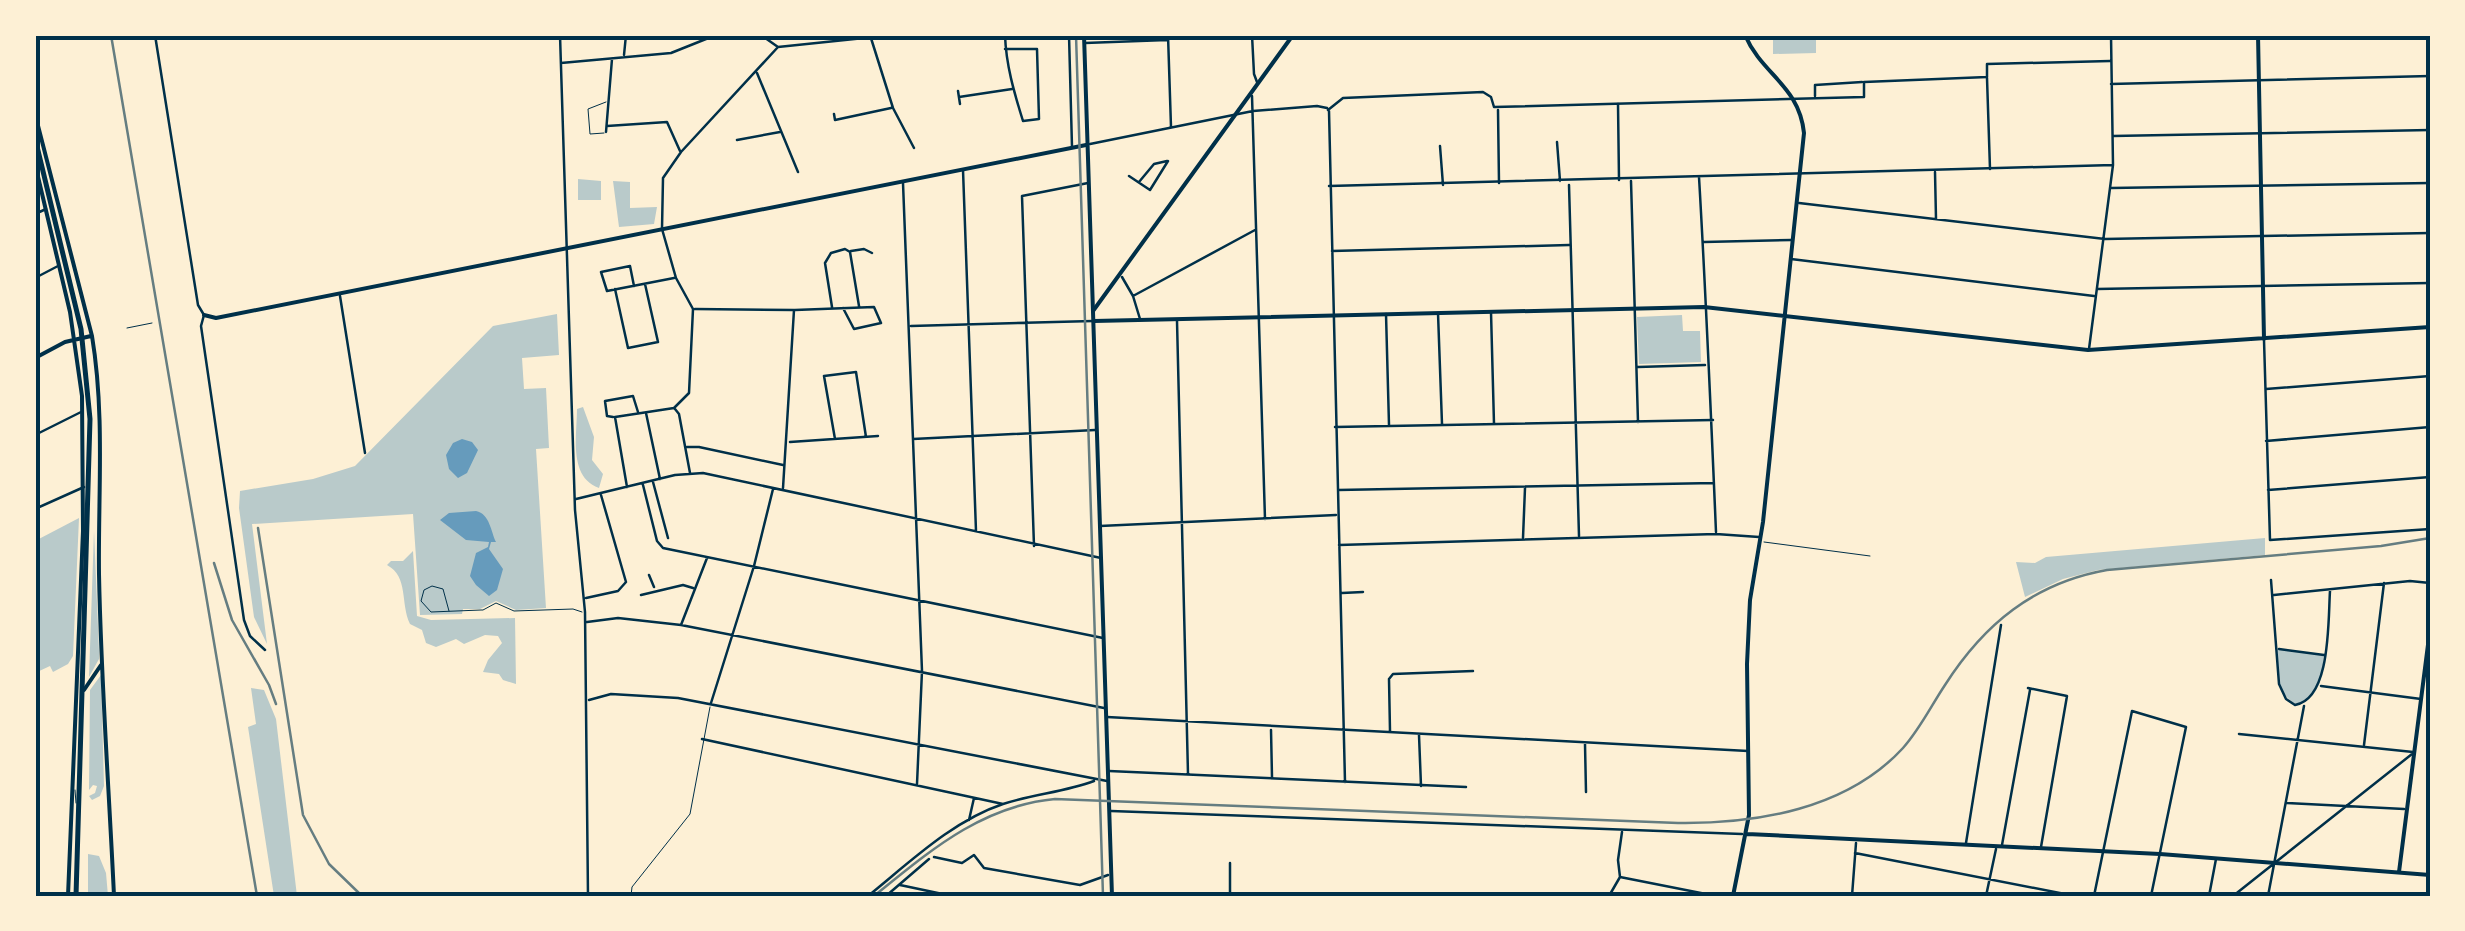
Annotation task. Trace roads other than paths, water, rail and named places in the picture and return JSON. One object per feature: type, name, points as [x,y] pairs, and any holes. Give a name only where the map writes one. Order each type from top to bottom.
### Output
[{"type":"main road","points":[[35,138],[86,359],[91,457],[76,896]]},
{"type":"street","points":[[154,35],[198,305],[204,315],[216,318],[1253,111],[1317,106],[1328,110]]},
{"type":"street","points":[[560,35],[575,500],[586,612],[588,896]]},
{"type":"street","points":[[624,56],[626,35]]},
{"type":"street","points":[[561,63],[671,53],[716,35]]},
{"type":"street","points":[[760,35],[778,47],[893,35]]},
{"type":"street","points":[[1005,35],[1006,50],[1014,88],[1023,120],[1038,118],[1037,49],[1006,50]]},
{"type":"street","points":[[1070,35],[1072,147]]},
{"type":"street","points":[[1084,35],[1112,896]]},
{"type":"street","points":[[1252,35],[1258,84]]},
{"type":"street","points":[[1093,311],[1293,35]]},
{"type":"street","points":[[1733,896],[1749,818],[1750,600],[1792,259],[1804,127],[1795,99],[1758,59],[1746,35]]},
{"type":"street","points":[[2088,350],[2113,165],[2110,35]]},
{"type":"street","points":[[2258,35],[2270,540],[2430,529]]},
{"type":"street","points":[[870,37],[892,108],[914,148]]},
{"type":"street","points":[[1084,43],[1168,37],[1170,128]]},
{"type":"street","points":[[638,413],[633,396],[604,400],[607,416],[614,417],[674,408],[689,393],[693,309],[676,278],[662,228],[663,178],[681,152],[778,47]]},
{"type":"street","points":[[606,132],[612,57]]},
{"type":"street","points":[[1990,169],[1987,64],[2110,61]]},
{"type":"street","points":[[756,72],[798,172]]},
{"type":"street","points":[[2111,84],[2430,76]]},
{"type":"street","points":[[1815,98],[1816,85],[1987,77]]},
{"type":"street","points":[[1498,106],[1864,96],[1864,82]]},
{"type":"street","points":[[959,97],[1014,88]]},
{"type":"street","points":[[958,91],[960,104]]},
{"type":"street","points":[[1252,92],[1265,519]]},
{"type":"street","points":[[1328,110],[1343,98],[1483,92],[1498,106],[1500,183]]},
{"type":"street","points":[[1616,104],[1619,180]]},
{"type":"street","points":[[835,120],[892,108]]},
{"type":"street","points":[[1328,110],[1346,730],[1344,782]]},
{"type":"street","points":[[35,114],[90,337],[99,413],[102,648],[114,896]]},
{"type":"street","points":[[834,114],[837,128]]},
{"type":"street","points":[[606,126],[666,122],[681,152]]},
{"type":"street","points":[[2112,136],[2430,130]]},
{"type":"street","points":[[738,140],[781,132]]},
{"type":"street","points":[[1557,142],[1560,182]]},
{"type":"street","points":[[1440,146],[1443,184]]},
{"type":"street","points":[[1129,176],[1150,190],[1168,162],[1154,164],[1139,182]]},
{"type":"street","points":[[35,164],[76,339],[83,412],[84,486],[68,896]]},
{"type":"street","points":[[1329,186],[2113,165]]},
{"type":"street","points":[[963,169],[976,533]]},
{"type":"street","points":[[1935,170],[1936,220]]},
{"type":"street","points":[[1700,177],[1716,534]]},
{"type":"street","points":[[1632,179],[1638,422]]},
{"type":"street","points":[[1568,181],[1579,538]]},
{"type":"street","points":[[903,182],[922,672],[917,784]]},
{"type":"street","points":[[2111,188],[2430,182]]},
{"type":"street","points":[[1034,546],[1022,196],[1089,183]]},
{"type":"street","points":[[1797,203],[2105,240],[2430,233]]},
{"type":"street","points":[[35,214],[46,208]]},
{"type":"street","points":[[1133,296],[1256,229]]},
{"type":"street","points":[[1703,242],[1794,240]]},
{"type":"street","points":[[1330,251],[1570,245]]},
{"type":"street","points":[[832,308],[825,263],[834,251],[864,249],[872,253]]},
{"type":"street","points":[[850,252],[859,308]]},
{"type":"street","points":[[1792,259],[2096,296]]},
{"type":"street","points":[[35,278],[60,266]]},
{"type":"street","points":[[634,286],[630,266],[601,272],[606,290],[634,286],[676,278]]},
{"type":"street","points":[[1121,275],[1140,320]]},
{"type":"street","points":[[2097,289],[2430,283]]},
{"type":"street","points":[[615,289],[628,348],[658,342],[645,284]]},
{"type":"street","points":[[340,293],[365,453]]},
{"type":"street","points":[[1093,297],[1103,299]]},
{"type":"street","points":[[693,309],[874,307],[880,323],[854,329],[843,308]]},
{"type":"street","points":[[910,326],[1704,307],[2088,350],[2430,327]]},
{"type":"street","points":[[783,490],[794,310]]},
{"type":"street","points":[[1491,312],[1494,425]]},
{"type":"street","points":[[1438,313],[1442,425]]},
{"type":"street","points":[[1386,314],[1389,426]]},
{"type":"street","points":[[204,315],[201,326],[244,620],[250,636],[265,650]]},
{"type":"street","points":[[1177,320],[1188,774]]},
{"type":"street","points":[[35,358],[76,339],[90,337]]},
{"type":"street","points":[[1636,367],[1707,365]]},
{"type":"street","points":[[835,439],[824,376],[856,372],[866,437]]},
{"type":"street","points":[[2264,390],[2430,376]]},
{"type":"street","points":[[674,408],[679,414],[690,472]]},
{"type":"street","points":[[35,435],[83,412]]},
{"type":"street","points":[[646,412],[660,479]]},
{"type":"street","points":[[614,417],[627,487]]},
{"type":"street","points":[[1336,428],[1713,420]]},
{"type":"street","points":[[2265,441],[2430,427]]},
{"type":"street","points":[[912,439],[1096,430]]},
{"type":"street","points":[[788,442],[878,436]]},
{"type":"street","points":[[686,447],[786,465]]},
{"type":"street","points":[[575,500],[690,472],[1101,558]]},
{"type":"street","points":[[2267,490],[2430,477]]},
{"type":"street","points":[[652,480],[668,538]]},
{"type":"street","points":[[642,483],[658,544],[1104,638]]},
{"type":"street","points":[[1337,490],[1714,483]]},
{"type":"street","points":[[35,509],[84,486]]},
{"type":"street","points":[[711,704],[774,488]]},
{"type":"street","points":[[1523,540],[1525,488]]},
{"type":"street","points":[[584,599],[618,592],[626,582],[600,494]]},
{"type":"street","points":[[1100,526],[1337,515]]},
{"type":"street","points":[[1338,545],[1716,534],[1760,539]]},
{"type":"street","points":[[681,625],[708,557]]},
{"type":"street","points":[[649,575],[654,590]]},
{"type":"street","points":[[2272,580],[2281,692],[2292,704],[2304,703]]},
{"type":"street","points":[[2273,595],[2384,583],[2430,583]]},
{"type":"street","points":[[2364,747],[2384,583]]},
{"type":"street","points":[[642,595],[683,585],[695,589]]},
{"type":"street","points":[[2268,896],[2300,741],[2304,703],[2320,686],[2330,590]]},
{"type":"street","points":[[1340,593],[1364,592]]},
{"type":"street","points":[[586,622],[618,618],[681,625],[1104,708]]},
{"type":"street","points":[[1965,844],[2001,625]]},
{"type":"street","points":[[2399,872],[2430,629]]},
{"type":"street","points":[[82,695],[101,666],[102,648]]},
{"type":"street","points":[[2277,649],[2324,655]]},
{"type":"street","points":[[1390,732],[1393,674],[1473,672]]},
{"type":"street","points":[[2320,686],[2421,699]]},
{"type":"street","points":[[1986,896],[2029,688],[2067,696],[2040,848]]},
{"type":"street","points":[[586,700],[611,694],[662,696],[1108,781]]},
{"type":"street","points":[[2094,896],[2132,711],[2186,727],[2151,896]]},
{"type":"street","points":[[1105,717],[1749,752]]},
{"type":"street","points":[[1272,728],[1272,778]]},
{"type":"street","points":[[1420,734],[1421,786]]},
{"type":"street","points":[[2239,734],[2415,752]]},
{"type":"street","points":[[702,739],[1004,804]]},
{"type":"street","points":[[1585,743],[1586,792]]},
{"type":"street","points":[[2233,896],[2415,752]]},
{"type":"street","points":[[1108,771],[1466,787]]},
{"type":"street","points":[[868,896],[968,821],[1004,804],[1095,781]]},
{"type":"street","points":[[968,821],[974,797]]},
{"type":"street","points":[[2286,803],[2407,810]]},
{"type":"street","points":[[1109,811],[1965,844],[2430,875]]},
{"type":"street","points":[[1609,896],[1620,877],[1622,830]]},
{"type":"street","points":[[1852,896],[1856,839]]},
{"type":"street","points":[[1856,853],[2074,896]]},
{"type":"street","points":[[886,896],[931,858],[962,863],[974,855],[984,868],[1080,885],[1111,875]]},
{"type":"street","points":[[2208,896],[2217,858]]},
{"type":"street","points":[[1230,863],[1230,896]]},
{"type":"street","points":[[1620,877],[1716,896]]},
{"type":"street","points":[[899,885],[952,896]]},
{"type":"lane","points":[[606,132],[590,134],[588,109],[608,101]]},
{"type":"lane","points":[[127,328],[152,322]]},
{"type":"lane","points":[[1760,539],[1870,556]]},
{"type":"lane","points":[[448,611],[443,589],[426,588],[421,598],[426,609],[448,611],[483,610],[496,603],[514,611],[586,612]]},
{"type":"lane","points":[[632,896],[632,887],[690,814],[711,704]]},
{"type":"lane","points":[[74,786],[78,823]]},
{"type":"water","points":[[462,439],[472,442],[478,450],[467,473],[458,478],[449,469],[446,455],[453,443]]},
{"type":"water","points":[[476,511],[489,524],[496,542],[491,542],[489,549],[503,569],[497,590],[489,596],[470,576],[476,553],[488,547],[489,542],[466,540],[440,520],[449,513]]},
{"type":"tram line","points":[[1076,35],[1103,896]]},
{"type":"railway","points":[[111,35],[257,896]]},
{"type":"railway","points":[[258,528],[303,815],[329,864],[362,896]]},
{"type":"railway","points":[[874,896],[936,847],[980,821],[1028,803],[1055,799],[1678,823],[1769,816],[1828,799],[1880,769],[1909,741],[1976,643],[2013,610],[2056,585],[2107,570],[2381,546],[2430,538]]},
{"type":"railway","points":[[214,563],[232,620],[276,704]]}]
